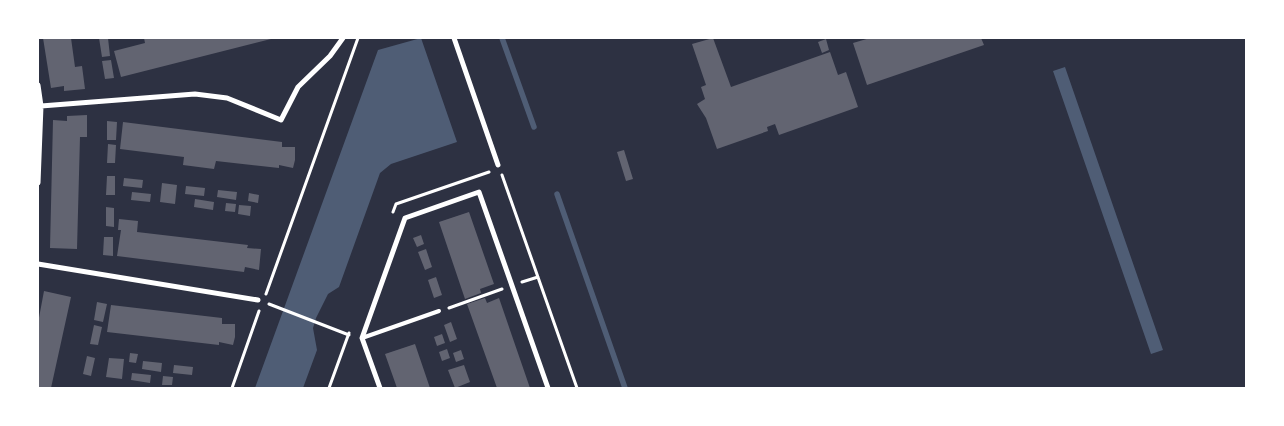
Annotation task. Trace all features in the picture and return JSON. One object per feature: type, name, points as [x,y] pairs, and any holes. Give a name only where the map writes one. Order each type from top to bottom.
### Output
[{"type":"street","points":[[41,106],[195,94],[227,98],[282,120],[298,87],[330,56],[343,38]]},
{"type":"street","points":[[454,38],[498,165]]},
{"type":"street","points":[[38,85],[41,106],[38,183]]},
{"type":"street","points":[[380,388],[362,338],[405,218],[479,192],[548,388]]},
{"type":"street","points":[[38,264],[260,301]]},
{"type":"lane","points":[[362,338],[439,311]]},
{"type":"path","points":[[232,388],[260,301],[358,38]]},
{"type":"path","points":[[498,165],[577,388]]},
{"type":"path","points":[[439,311],[538,277]]},
{"type":"path","points":[[260,301],[348,335]]},
{"type":"water","points":[[421,38],[457,142],[391,164],[380,173],[339,287],[328,294],[316,318],[313,328],[317,350],[303,388],[255,388],[378,50]]},
{"type":"water","points":[[1065,67],[1163,350],[1151,354],[1053,71]]},
{"type":"building","points":[[43,38],[71,38],[75,67],[82,66],[85,89],[64,91],[64,86],[51,88]]},
{"type":"building","points":[[99,38],[108,38],[110,56],[102,57]]},
{"type":"building","points":[[144,38],[275,38],[121,77],[114,51],[145,43]]},
{"type":"building","points":[[713,38],[731,87],[830,52],[838,75],[846,72],[858,107],[779,135],[775,124],[767,127],[768,131],[717,149],[706,118],[697,104],[705,99],[701,87],[706,85],[692,44]]},
{"type":"building","points":[[870,38],[981,38],[984,45],[867,85],[853,43]]},
{"type":"building","points":[[826,39],[829,50],[822,53],[818,42]]},
{"type":"building","points":[[111,60],[114,78],[105,79],[102,61]]},
{"type":"building","points":[[87,115],[87,137],[80,137],[77,249],[50,248],[53,120],[67,121],[67,116]]},
{"type":"building","points":[[107,121],[117,122],[116,140],[107,140]]},
{"type":"building","points":[[123,122],[282,142],[282,147],[295,147],[295,160],[293,168],[279,165],[279,168],[216,161],[214,169],[183,165],[184,157],[120,149]]},
{"type":"building","points":[[108,144],[116,145],[115,163],[107,163]]},
{"type":"building","points":[[624,150],[633,179],[626,181],[617,152]]},
{"type":"building","points":[[107,176],[115,176],[115,195],[106,195]]},
{"type":"building","points":[[124,178],[143,180],[142,188],[123,186]]},
{"type":"building","points":[[162,183],[177,185],[175,204],[160,202]]},
{"type":"building","points":[[186,186],[205,188],[204,196],[185,194]]},
{"type":"building","points":[[218,190],[237,192],[236,200],[217,197]]},
{"type":"building","points":[[132,192],[151,194],[150,202],[131,200]]},
{"type":"building","points":[[249,193],[259,195],[258,203],[248,201]]},
{"type":"building","points":[[195,199],[214,202],[213,210],[194,207]]},
{"type":"building","points":[[226,203],[236,204],[235,212],[225,211]]},
{"type":"building","points":[[239,205],[251,206],[250,216],[238,214]]},
{"type":"building","points":[[106,207],[114,208],[114,227],[106,226]]},
{"type":"building","points":[[469,212],[494,284],[480,289],[481,293],[465,299],[439,222]]},
{"type":"building","points":[[119,219],[138,221],[137,232],[248,245],[247,248],[261,249],[259,270],[245,267],[244,272],[117,256],[121,230],[118,230]]},
{"type":"building","points":[[421,235],[424,244],[417,247],[413,238]]},
{"type":"building","points":[[104,237],[113,237],[113,256],[103,255]]},
{"type":"building","points":[[426,249],[432,267],[425,270],[418,252]]},
{"type":"building","points":[[436,277],[442,295],[434,298],[428,280]]},
{"type":"building","points":[[44,291],[71,297],[51,388],[38,388],[38,323]]},
{"type":"building","points":[[485,298],[487,303],[499,298],[530,388],[497,388],[467,304]]},
{"type":"building","points":[[97,302],[107,304],[103,322],[94,320]]},
{"type":"building","points":[[111,305],[222,318],[222,324],[235,324],[233,345],[219,342],[219,345],[107,332]]},
{"type":"building","points":[[451,322],[457,339],[450,342],[444,325]]},
{"type":"building","points":[[94,325],[102,327],[98,345],[90,344]]},
{"type":"building","points":[[442,334],[445,343],[437,346],[434,337]]},
{"type":"building","points":[[415,344],[430,388],[397,388],[385,354]]},
{"type":"building","points":[[447,349],[450,358],[442,361],[439,352]]},
{"type":"building","points":[[461,350],[464,359],[456,362],[453,353]]},
{"type":"building","points":[[130,353],[138,354],[136,363],[129,362]]},
{"type":"building","points":[[87,356],[95,358],[91,376],[83,374]]},
{"type":"building","points":[[109,358],[124,359],[122,379],[106,377]]},
{"type":"building","points":[[143,361],[162,363],[161,372],[142,369]]},
{"type":"building","points":[[174,365],[193,367],[192,375],[173,373]]},
{"type":"building","points":[[464,365],[470,382],[455,388],[448,370]]},
{"type":"building","points":[[132,373],[151,375],[150,383],[131,380]]},
{"type":"building","points":[[163,376],[173,377],[172,385],[162,385]]},
{"type":"waterway","points":[[502,38],[534,127]]},
{"type":"waterway","points":[[557,194],[625,388]]}]
